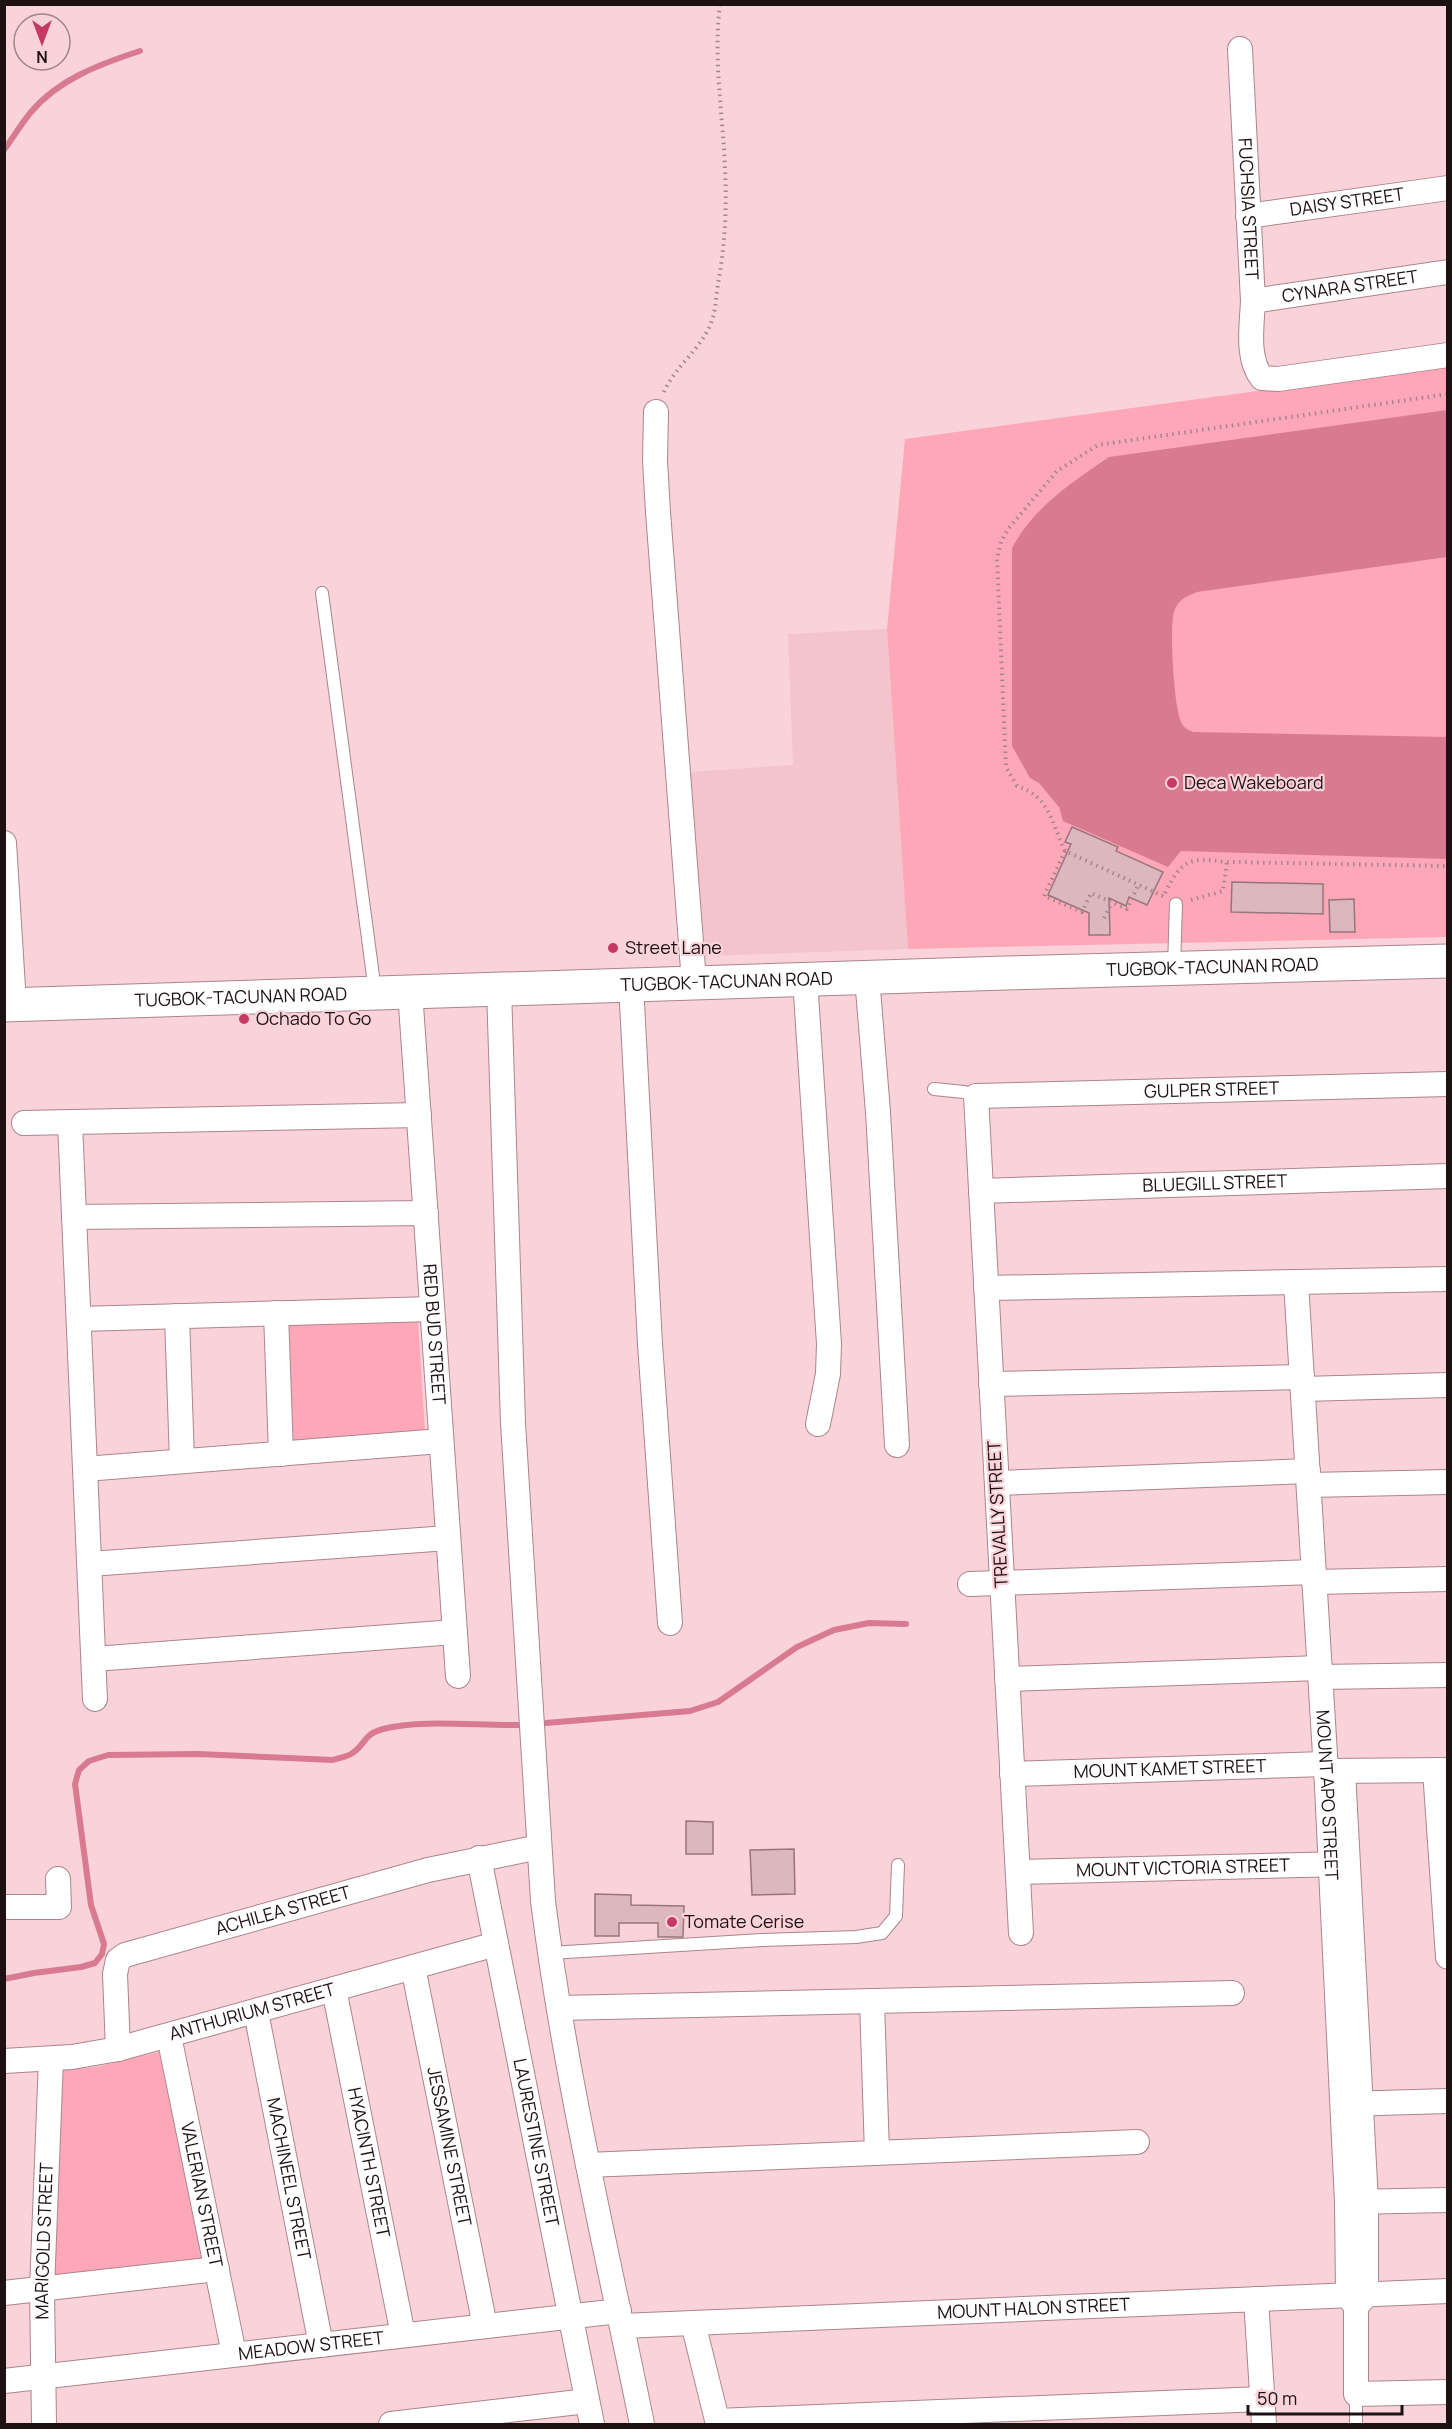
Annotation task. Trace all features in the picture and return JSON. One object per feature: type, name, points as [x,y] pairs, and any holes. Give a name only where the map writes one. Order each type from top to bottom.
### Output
[{"type":"street","name":"FUCHSIA STREET","points":[[1240,50],[1253,301],[1254,368],[1262,378],[1278,379],[1448,356]]},
{"type":"street","name":"DAISY STREET","points":[[1248,216],[1448,188]]},
{"type":"street","name":"CYNARA STREET","points":[[1253,301],[1448,272]]},
{"type":"street","points":[[656,412],[655,461],[658,512],[694,982]]},
{"type":"street","points":[[4,843],[9,1004]]},
{"type":"street","name":"TUGBOK-TACUNAN ROAD","points":[[9,1004],[694,982],[1448,962]]},
{"type":"street","points":[[867,977],[878,1112],[897,1444]]},
{"type":"street","points":[[805,979],[829,1344],[828,1374],[818,1424]]},
{"type":"street","points":[[631,984],[650,1344],[670,1623]]},
{"type":"street","points":[[499,989],[513,1423],[539,1847],[550,1953],[559,2008],[588,2165],[642,2424]]},
{"type":"street","name":"RED BUD STREET","points":[[410,991],[458,1676]]},
{"type":"street","name":"GULPER STREET","points":[[976,1096],[1448,1084]]},
{"type":"street","name":"TREVALLY STREET","points":[[976,1096],[1021,1933]]},
{"type":"street","points":[[24,1124],[419,1115]]},
{"type":"street","points":[[70,1123],[95,1699]]},
{"type":"street","name":"BLUEGILL STREET","points":[[981,1191],[1448,1176]]},
{"type":"street","points":[[74,1217],[426,1213]]},
{"type":"street","points":[[986,1288],[1448,1279]]},
{"type":"street","name":"MOUNT APO STREET","points":[[1296,1282],[1320,1672],[1333,1776],[1339,1864],[1356,2202],[1356,2394]]},
{"type":"street","points":[[79,1319],[432,1309]]},
{"type":"street","points":[[276,1313],[281,1454]]},
{"type":"street","points":[[177,1316],[182,1461]]},
{"type":"street","points":[[991,1384],[1448,1385]]},
{"type":"street","points":[[86,1469],[441,1441]]},
{"type":"street","points":[[997,1483],[1308,1478],[1448,1482]]},
{"type":"street","points":[[90,1564],[448,1538]]},
{"type":"street","points":[[970,1584],[1314,1577],[1448,1579]]},
{"type":"street","points":[[94,1659],[454,1632]]},
{"type":"street","points":[[1007,1679],[1320,1672],[1448,1675]]},
{"type":"street","name":"MOUNT KAMET STREET","points":[[1012,1774],[1442,1777]]},
{"type":"street","points":[[1442,1777],[1448,1957]]},
{"type":"street","name":"ACHILEA STREET","points":[[118,2049],[115,1974],[118,1960],[125,1955],[394,1880],[479,1858],[539,1847]]},
{"type":"street","name":"LAURESTINE STREET","points":[[479,1858],[589,2413]]},
{"type":"street","name":"MOUNT VICTORIA STREET","points":[[1017,1872],[1339,1864]]},
{"type":"street","points":[[4,1907],[59,1907],[58,1879]]},
{"type":"street","name":"ANTHURIUM STREET","points":[[4,2061],[51,2059],[118,2049],[496,1944]]},
{"type":"street","name":"JESSAMINE STREET","points":[[413,1967],[485,2326]]},
{"type":"street","name":"HYACINTH STREET","points":[[334,1989],[402,2335]]},
{"type":"street","points":[[559,2008],[1232,1993]]},
{"type":"street","points":[[872,2001],[877,2153]]},
{"type":"street","name":"MACHINEEL STREET","points":[[256,2012],[321,2344]]},
{"type":"street","name":"VALERIAN STREET","points":[[169,2036],[234,2354]]},
{"type":"street","name":"MARIGOLD STREET","points":[[44,2424],[42,2289],[51,2059]]},
{"type":"street","points":[[1351,2104],[1448,2101]]},
{"type":"street","points":[[588,2165],[1137,2142]]},
{"type":"street","points":[[1356,2202],[1448,2200]]},
{"type":"street","points":[[4,2293],[217,2269]]},
{"type":"street","name":"MOUNT HALON STREET","points":[[620,2318],[693,2323],[1256,2299],[1357,2299],[1448,2291]]},
{"type":"street","points":[[1256,2299],[1264,2424]]},
{"type":"street","name":"MEADOW STREET","points":[[4,2381],[570,2316],[620,2318]]},
{"type":"street","points":[[693,2323],[717,2423],[1262,2399]]},
{"type":"street","points":[[1356,2394],[1448,2392]]},
{"type":"street","points":[[391,2424],[589,2413]]},
{"type":"lane","points":[[322,592],[376,992]]},
{"type":"lane","points":[[1174,968],[1176,904]]},
{"type":"lane","points":[[934,1089],[964,1092],[976,1096]]},
{"type":"lane","points":[[550,1953],[762,1940],[856,1937],[882,1933],[896,1916],[898,1865]]},
{"type":"lane","points":[[1356,2394],[1356,2424]]},
{"type":"path","points":[[656,412],[669,380],[693,352],[712,321],[721,268],[725,221],[725,171],[717,28],[720,4]]},
{"type":"path","points":[[1448,394],[1098,445],[1057,471],[1008,529],[1001,542],[998,558],[1006,767],[1017,786],[1030,790],[1041,799],[1049,812],[1065,851],[1164,896],[1179,867],[1190,861],[1448,866]]},
{"type":"path","points":[[1065,851],[1044,896],[1082,912],[1091,892],[1127,909],[1139,883]]},
{"type":"path","points":[[1176,904],[1223,891],[1227,862]]},
{"type":"path","points":[[1104,918],[1112,902]]},
{"type":"shaded area","name":"Deca Wakeboard","points":[[1447,365],[1447,937],[908,949],[887,629],[905,439]]},
{"type":"shaded area","points":[[1447,410],[1447,557],[1197,592],[1177,604],[1173,621],[1172,651],[1179,716],[1183,725],[1193,732],[1447,737],[1447,859],[1181,851],[1168,867],[1063,821],[1059,807],[1039,783],[1030,778],[1012,746],[1012,548],[1042,508],[1109,457]]},
{"type":"shaded area","points":[[887,629],[908,949],[704,956],[687,772],[793,765],[788,634]]},
{"type":"shaded area","points":[[418,1320],[425,1431],[293,1441],[287,1325]]},
{"type":"shaded area","points":[[159,2052],[202,2258],[55,2275],[61,2070],[96,2067]]},
{"type":"building","points":[[1072,827],[1118,847],[1116,851],[1163,872],[1147,905],[1129,897],[1126,906],[1109,898],[1110,935],[1089,935],[1089,913],[1048,895],[1071,844],[1065,842]]},
{"type":"building","points":[[1232,882],[1323,884],[1323,914],[1231,912]]},
{"type":"building","points":[[1354,899],[1355,932],[1330,932],[1329,900]]},
{"type":"building","points":[[686,1821],[713,1822],[713,1854],[686,1854]]},
{"type":"building","points":[[794,1849],[795,1894],[752,1895],[750,1850]]},
{"type":"building","points":[[595,1894],[631,1895],[631,1905],[684,1906],[683,1937],[658,1937],[658,1923],[619,1923],[619,1936],[595,1936]]},
{"type":"waterway","points":[[4,150],[31,112],[54,90],[95,67],[140,51]]},
{"type":"waterway","points":[[546,1723],[690,1711],[718,1702],[797,1647],[834,1630],[869,1623],[906,1624]]},
{"type":"waterway","points":[[4,1979],[81,1967],[95,1963],[102,1954],[104,1944],[91,1905],[75,1784],[79,1770],[89,1761],[108,1755],[198,1754],[333,1760],[351,1754],[376,1731],[398,1726],[415,1724],[519,1725]]},
{"type":"place","name":"Deca Wakeboard","points":[[1172,783]]},
{"type":"place","name":"Street Lane","points":[[613,948]]},
{"type":"place","name":"Ochado To Go","points":[[244,1019]]},
{"type":"place","name":"Tomate Cerise","points":[[672,1922]]}]
